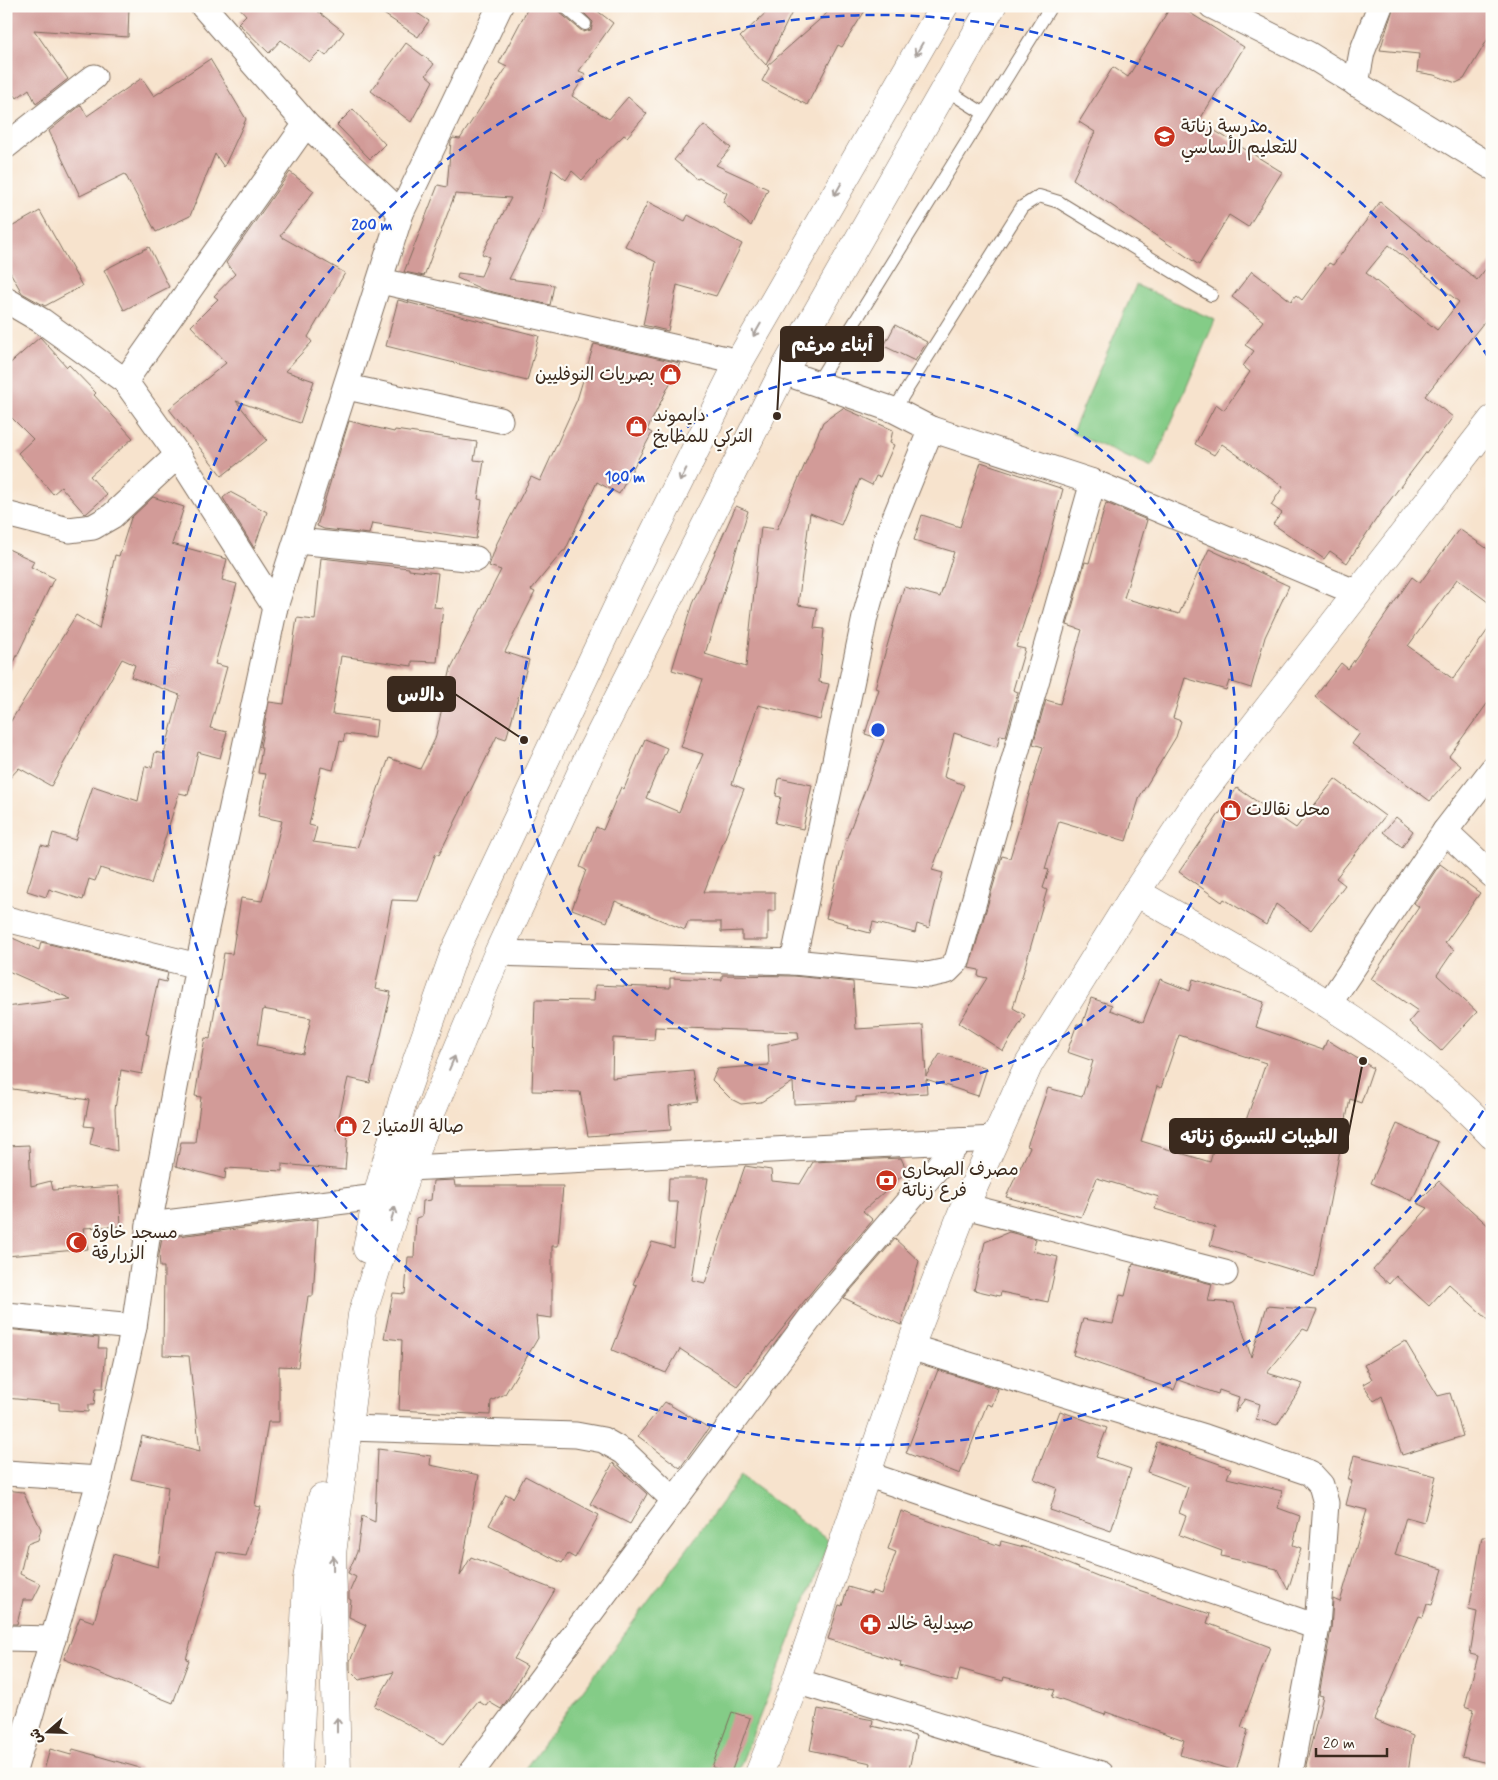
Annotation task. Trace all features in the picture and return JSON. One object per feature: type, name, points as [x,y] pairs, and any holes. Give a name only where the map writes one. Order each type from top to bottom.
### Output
[{"type":"main road","points":[[298,1774],[307,1579],[377,1196],[403,1100],[455,951],[625,591],[739,362],[944,6]]},
{"type":"main road","points":[[337,1774],[332,1554],[362,1315],[408,1168],[498,953],[587,760],[783,372],[992,6]]},
{"type":"main road","points":[[759,1774],[796,1681],[910,1347],[964,1206],[1028,1064],[1136,892],[1199,797],[1492,420]]},
{"type":"main road","points":[[553,744],[587,760]]},
{"type":"main road","points":[[1136,892],[1328,1005],[1414,1064],[1490,1131]]},
{"type":"street","points":[[203,6],[306,124],[401,213]]},
{"type":"street","points":[[13,1774],[16,1735],[54,1639],[100,1479],[134,1327],[150,1225],[198,966],[275,607],[381,281],[401,213],[500,6]]},
{"type":"street","points":[[1212,6],[1239,13],[1492,167]]},
{"type":"street","points":[[1356,84],[1362,52],[1380,6]]},
{"type":"street","points":[[6,146],[94,77]]},
{"type":"street","points":[[125,381],[306,124]]},
{"type":"street","points":[[381,281],[739,362]]},
{"type":"street","points":[[6,300],[42,321],[125,381],[178,455],[275,607]]},
{"type":"street","points":[[783,372],[894,410],[931,429],[1093,482],[1357,592]]},
{"type":"street","points":[[347,387],[500,420]]},
{"type":"street","points":[[793,962],[865,617],[887,536],[931,429]]},
{"type":"street","points":[[6,514],[69,530],[93,527],[112,516],[178,455]]},
{"type":"street","points":[[498,953],[793,962],[928,975],[947,970],[956,961],[1093,482]]},
{"type":"street","points":[[296,541],[476,559]]},
{"type":"street","points":[[1328,1005],[1445,831],[1492,770]]},
{"type":"street","points":[[1445,831],[1492,875]]},
{"type":"street","points":[[6,919],[198,966]]},
{"type":"street","points":[[408,1168],[995,1139]]},
{"type":"street","points":[[470,1774],[823,1301],[960,1142]]},
{"type":"street","points":[[150,1225],[377,1196]]},
{"type":"street","points":[[964,1206],[1225,1273]]},
{"type":"street","points":[[6,1316],[134,1327]]},
{"type":"street","points":[[910,1347],[1205,1437],[1310,1473],[1321,1485],[1326,1503],[1317,1628],[1290,1774]]},
{"type":"street","points":[[348,1428],[576,1434],[603,1440],[624,1452],[674,1500]]},
{"type":"street","points":[[6,1474],[100,1479]]},
{"type":"street","points":[[866,1474],[1317,1628]]},
{"type":"street","points":[[6,1638],[54,1639]]},
{"type":"street","points":[[796,1681],[1101,1774]]},
{"type":"lane","points":[[564,6],[585,24]]},
{"type":"lane","points":[[817,383],[1051,6]]},
{"type":"lane","points":[[944,89],[983,113]]},
{"type":"lane","points":[[894,410],[1022,207],[1039,196],[1059,202],[1211,295]]},
{"type":"green space","points":[[1136,285],[1215,320],[1152,468],[1072,433]]},
{"type":"green space","points":[[741,1476],[829,1541],[737,1774],[521,1774]]},
{"type":"building","points":[[6,6],[129,6],[128,37],[34,30],[68,79],[36,104],[29,89],[17,98],[6,82]]},
{"type":"building","points":[[238,6],[311,6],[344,32],[326,56],[320,51],[309,62],[281,40],[269,53],[238,23],[246,15]]},
{"type":"building","points":[[372,6],[407,6],[429,21],[418,37]]},
{"type":"building","points":[[529,6],[556,6],[559,12],[583,32],[591,30],[593,22],[577,6],[591,6],[613,23],[579,71],[586,74],[572,96],[609,119],[628,97],[647,114],[627,137],[624,135],[596,162],[582,180],[572,171],[566,180],[552,169],[541,215],[509,279],[554,285],[550,305],[484,290],[457,278],[458,273],[481,276],[489,257],[482,254],[511,198],[455,194],[424,276],[404,272],[438,185],[447,187],[451,141],[453,138],[460,139],[507,67],[499,63]]},
{"type":"building","points":[[773,6],[795,6],[766,65],[740,37]]},
{"type":"building","points":[[835,6],[868,6],[842,47],[838,45],[807,105],[762,81],[769,68],[767,66]]},
{"type":"building","points":[[1171,6],[1179,6],[1244,47],[1199,121],[1282,172],[1248,227],[1229,215],[1199,265],[1073,179],[1095,132],[1079,122],[1113,67],[1128,77]]},
{"type":"building","points":[[1394,6],[1492,6],[1492,32],[1464,79],[1456,83],[1434,75],[1417,72],[1419,54],[1380,50]]},
{"type":"building","points":[[406,43],[434,64],[426,75],[433,81],[411,122],[371,91]]},
{"type":"building","points":[[210,59],[246,119],[224,167],[215,154],[190,216],[156,232],[125,174],[80,196],[49,131],[81,105],[87,116],[142,78],[154,96]]},
{"type":"building","points":[[353,109],[385,144],[370,159],[337,125]]},
{"type":"building","points":[[704,125],[731,148],[716,165],[768,189],[751,226],[723,202],[727,193],[699,178],[697,179],[674,160]]},
{"type":"building","points":[[290,172],[314,191],[280,236],[345,273],[308,337],[312,342],[285,371],[314,381],[300,423],[236,401],[267,440],[222,476],[169,409],[226,363],[191,326],[218,299],[214,296],[235,274],[226,263]]},
{"type":"building","points":[[648,202],[685,221],[688,215],[742,244],[716,296],[677,285],[668,331],[643,325],[656,262],[625,246]]},
{"type":"building","points":[[1380,202],[1477,280],[1492,261],[1492,312],[1425,396],[1453,417],[1381,512],[1347,563],[1330,551],[1324,559],[1273,524],[1282,513],[1271,505],[1283,487],[1222,444],[1214,455],[1195,444],[1216,404],[1224,410],[1250,372],[1243,366],[1254,351],[1245,345],[1263,321],[1232,297],[1252,271],[1291,301],[1296,295],[1302,300],[1329,263],[1333,265]],"holes":[[[1389,245],[1459,302],[1437,330],[1366,273]]]},
{"type":"building","points":[[40,211],[82,286],[45,306],[22,293],[6,265],[6,230]]},
{"type":"building","points":[[149,247],[169,287],[124,310],[104,270]]},
{"type":"building","points":[[398,300],[539,336],[527,381],[386,346]]},
{"type":"building","points":[[895,325],[927,342],[915,361],[884,346]]},
{"type":"building","points":[[40,337],[67,367],[69,365],[96,393],[94,395],[133,438],[90,476],[107,495],[85,514],[61,487],[53,494],[18,453],[33,439],[6,412],[6,367]]},
{"type":"building","points":[[594,344],[680,363],[647,430],[652,433],[619,494],[597,482],[565,551],[563,551],[531,590],[535,592],[505,652],[529,660],[506,739],[497,736],[439,855],[436,853],[418,901],[392,900],[375,989],[391,992],[370,1083],[348,1078],[336,1130],[348,1131],[345,1170],[282,1164],[282,1171],[226,1168],[225,1179],[176,1166],[181,1142],[195,1142],[201,1097],[195,1096],[205,1038],[210,1039],[224,953],[232,954],[241,898],[262,901],[282,821],[258,816],[266,774],[258,773],[262,747],[260,747],[269,702],[284,704],[297,618],[315,620],[321,558],[438,573],[434,607],[443,608],[437,662],[412,661],[412,666],[341,656],[332,714],[377,720],[375,738],[345,734],[343,742],[340,741],[333,770],[321,767],[309,825],[317,827],[313,842],[357,848],[389,758],[420,769],[435,739],[451,668],[501,570],[489,566],[497,543],[531,477],[540,481],[577,400]],"holes":[[[263,1009],[311,1018],[303,1054],[257,1045]]]},
{"type":"building","points":[[843,408],[893,430],[890,443],[894,445],[880,477],[876,476],[872,485],[860,479],[841,525],[810,513],[798,605],[817,608],[814,628],[824,629],[819,682],[829,684],[820,720],[758,705],[732,784],[744,789],[704,892],[775,892],[775,911],[768,911],[768,940],[742,940],[742,931],[721,932],[721,922],[688,922],[685,930],[615,901],[607,922],[572,909],[586,870],[580,867],[596,827],[603,830],[621,787],[624,789],[645,739],[667,748],[646,798],[679,812],[703,754],[681,747],[703,679],[672,670],[692,604],[736,506],[748,511],[705,654],[746,667],[761,527],[777,529],[823,422]]},
{"type":"building","points":[[349,421],[394,432],[395,430],[477,442],[474,460],[484,461],[478,499],[482,500],[476,539],[372,523],[369,534],[324,529],[317,526]]},
{"type":"building","points":[[981,462],[1063,489],[1042,566],[1016,647],[1025,649],[1013,690],[1018,692],[1006,736],[1000,735],[997,747],[954,733],[944,777],[964,785],[932,870],[943,873],[929,928],[917,924],[915,933],[873,922],[870,933],[847,927],[848,924],[826,918],[846,840],[884,740],[865,734],[879,689],[875,688],[904,587],[940,597],[954,552],[914,540],[922,515],[960,527]]},
{"type":"building","points":[[230,492],[267,512],[254,548],[223,498]]},
{"type":"building","points":[[153,497],[184,507],[172,544],[227,559],[222,580],[237,584],[215,664],[227,667],[210,728],[227,732],[220,758],[198,752],[188,795],[179,793],[151,884],[100,868],[95,881],[89,879],[83,900],[49,889],[46,897],[27,891],[41,845],[49,847],[53,833],[75,840],[93,786],[138,801],[145,766],[152,767],[155,752],[164,754],[180,695],[131,677],[135,665],[122,659],[51,786],[19,768],[6,782],[6,729],[76,615],[99,629],[115,555],[119,556],[131,518]]},
{"type":"building","points":[[1106,503],[1147,520],[1124,598],[1179,614],[1209,549],[1289,586],[1265,637],[1251,688],[1229,681],[1226,690],[1185,678],[1173,718],[1181,721],[1176,737],[1140,796],[1126,841],[1059,821],[1045,869],[1049,870],[1043,888],[1047,890],[1013,1008],[1025,1015],[1003,1051],[959,1023],[987,978],[978,976],[979,970],[969,968],[1002,856],[1010,858],[1043,747],[1033,744],[1046,700],[1060,704],[1082,630],[1067,625],[1085,562],[1089,563]]},
{"type":"building","points":[[1459,529],[1492,552],[1492,605],[1457,579],[1408,646],[1453,679],[1492,624],[1492,697],[1449,756],[1461,766],[1430,801],[1352,744],[1360,733],[1315,697],[1341,663],[1348,669],[1412,577],[1420,583]]},
{"type":"building","points":[[6,548],[34,561],[31,567],[54,578],[6,679]]},
{"type":"building","points":[[779,778],[812,785],[803,829],[775,823],[781,797],[776,796]]},
{"type":"building","points":[[1335,779],[1385,816],[1336,878],[1345,885],[1311,930],[1276,904],[1266,925],[1224,899],[1222,902],[1179,872],[1237,788],[1296,828]]},
{"type":"building","points":[[1396,817],[1413,831],[1402,847],[1383,832]]},
{"type":"building","points":[[1440,864],[1480,893],[1445,943],[1454,950],[1437,975],[1477,1012],[1441,1051],[1409,1022],[1418,1011],[1371,979],[1419,907],[1414,903]]},
{"type":"building","points":[[6,935],[39,950],[41,942],[168,973],[166,982],[158,980],[146,1034],[149,1035],[142,1074],[121,1070],[115,1109],[117,1151],[90,1144],[94,1127],[84,1126],[89,1100],[6,1088],[6,1007],[71,999],[6,970]]},
{"type":"building","points":[[722,975],[794,976],[853,982],[856,1029],[923,1025],[926,1076],[940,1054],[987,1068],[978,1096],[926,1079],[927,1093],[856,1097],[856,1101],[794,1104],[793,1082],[761,1102],[741,1104],[731,1099],[712,1080],[717,1069],[769,1065],[768,1045],[799,1039],[798,1032],[655,1027],[654,1040],[613,1038],[612,1078],[693,1071],[698,1101],[669,1106],[671,1130],[588,1136],[580,1092],[532,1091],[535,1000],[594,1001],[595,985],[670,988],[670,978],[722,980]]},
{"type":"building","points":[[1160,979],[1190,991],[1193,979],[1264,1002],[1256,1027],[1323,1050],[1327,1040],[1373,1068],[1361,1103],[1350,1099],[1315,1277],[1210,1245],[1215,1227],[1155,1209],[1159,1197],[1097,1178],[1081,1217],[1006,1197],[1030,1147],[1027,1146],[1048,1088],[1082,1097],[1093,1061],[1067,1052],[1077,1024],[1082,1025],[1091,998],[1112,1005],[1110,1010],[1143,1022]],"holes":[[[1179,1035],[1266,1063],[1244,1126],[1241,1125],[1236,1142],[1217,1137],[1210,1162],[1141,1141],[1157,1086],[1161,1088]]]},
{"type":"building","points":[[1397,1124],[1438,1142],[1412,1201],[1371,1183]]},
{"type":"building","points":[[29,1145],[31,1186],[51,1181],[53,1190],[119,1186],[121,1226],[83,1228],[88,1249],[6,1256],[6,1146]]},
{"type":"building","points":[[901,1158],[907,1171],[863,1211],[873,1220],[817,1285],[737,1386],[680,1349],[666,1373],[612,1350],[637,1285],[633,1284],[652,1242],[674,1248],[678,1202],[668,1202],[669,1178],[708,1178],[692,1280],[705,1283],[745,1166],[771,1170],[772,1181],[800,1184],[813,1162]]},
{"type":"building","points":[[454,1180],[455,1186],[563,1186],[558,1246],[552,1246],[552,1318],[536,1316],[538,1338],[505,1394],[491,1401],[490,1415],[399,1410],[402,1340],[384,1338],[393,1293],[405,1294],[408,1257],[414,1257],[416,1218],[422,1216],[423,1201],[431,1200],[433,1181]]},
{"type":"building","points":[[1439,1181],[1492,1229],[1492,1323],[1449,1284],[1429,1306],[1396,1276],[1389,1284],[1373,1270],[1428,1208],[1417,1203]]},
{"type":"building","points":[[318,1219],[313,1296],[308,1296],[298,1367],[279,1366],[279,1422],[268,1422],[255,1506],[261,1507],[246,1556],[217,1552],[186,1659],[189,1660],[173,1703],[64,1659],[80,1617],[94,1622],[113,1554],[158,1567],[168,1487],[131,1479],[142,1436],[200,1451],[189,1356],[163,1355],[164,1267],[160,1267],[159,1255],[162,1238]]},
{"type":"building","points":[[1009,1232],[1036,1239],[1033,1251],[1058,1257],[1048,1302],[1001,1292],[1000,1296],[974,1290],[985,1242]]},
{"type":"building","points":[[895,1239],[919,1261],[901,1325],[844,1298]]},
{"type":"building","points":[[1133,1264],[1212,1284],[1208,1301],[1234,1303],[1251,1357],[1267,1306],[1317,1310],[1308,1331],[1303,1329],[1267,1373],[1303,1384],[1277,1425],[1256,1419],[1260,1404],[1245,1399],[1235,1412],[1239,1397],[1219,1390],[1218,1394],[1178,1380],[1174,1390],[1073,1355],[1083,1319],[1113,1324],[1120,1295],[1125,1296]]},
{"type":"building","points":[[6,1329],[99,1338],[98,1348],[106,1348],[103,1388],[96,1388],[94,1405],[88,1405],[88,1412],[59,1410],[59,1403],[6,1398]]},
{"type":"building","points":[[1405,1341],[1438,1396],[1450,1393],[1463,1436],[1402,1455],[1382,1396],[1374,1401],[1363,1384],[1372,1379],[1364,1365]]},
{"type":"building","points":[[938,1370],[998,1389],[992,1406],[987,1404],[960,1474],[906,1453]]},
{"type":"building","points":[[665,1402],[709,1428],[680,1468],[638,1436]]},
{"type":"building","points":[[1060,1411],[1107,1428],[1096,1457],[1131,1469],[1111,1531],[1050,1510],[1057,1488],[1034,1479]]},
{"type":"building","points":[[1157,1442],[1231,1468],[1227,1478],[1282,1491],[1278,1508],[1300,1516],[1293,1545],[1301,1548],[1288,1590],[1277,1569],[1221,1556],[1222,1551],[1179,1535],[1186,1516],[1179,1513],[1188,1487],[1147,1472]]},
{"type":"building","points":[[378,1449],[431,1456],[430,1465],[479,1475],[460,1576],[471,1557],[555,1590],[514,1659],[527,1666],[501,1709],[489,1702],[486,1706],[478,1701],[444,1744],[374,1706],[394,1672],[359,1680],[350,1671],[350,1661],[366,1625],[349,1617],[351,1600],[349,1599],[349,1593],[356,1577],[348,1573],[357,1552],[362,1516],[375,1522]]},
{"type":"building","points":[[1354,1455],[1436,1476],[1424,1522],[1406,1517],[1395,1555],[1443,1569],[1432,1605],[1427,1604],[1423,1617],[1419,1616],[1374,1720],[1413,1736],[1408,1774],[1308,1774],[1306,1765],[1323,1696],[1319,1695],[1331,1630],[1333,1599],[1340,1602],[1367,1510],[1346,1505],[1352,1481],[1348,1480]]},
{"type":"building","points":[[613,1463],[647,1494],[630,1524],[590,1504]]},
{"type":"building","points":[[525,1476],[599,1515],[575,1558],[568,1554],[562,1563],[489,1525],[506,1494],[513,1498]]},
{"type":"building","points":[[6,1490],[23,1492],[41,1529],[38,1540],[27,1544],[20,1574],[41,1584],[33,1600],[23,1600],[17,1624],[6,1624]]},
{"type":"building","points":[[901,1511],[1000,1546],[1001,1541],[1031,1549],[1100,1577],[1210,1614],[1207,1623],[1270,1647],[1241,1727],[1248,1730],[1236,1771],[1180,1755],[1184,1740],[1106,1712],[1105,1715],[1052,1697],[1055,1690],[1004,1677],[1003,1681],[960,1669],[957,1682],[900,1666],[901,1662],[828,1639],[839,1605],[842,1606],[848,1587],[871,1594],[872,1591],[881,1594],[896,1552],[888,1549]]},
{"type":"building","points":[[1482,1537],[1492,1537],[1492,1764],[1462,1757],[1474,1709],[1465,1706],[1478,1656],[1470,1654],[1477,1612],[1469,1610]]},
{"type":"building","points":[[818,1709],[873,1720],[872,1726],[916,1736],[908,1774],[869,1774],[871,1763],[810,1750]]},
{"type":"building","points":[[732,1712],[750,1718],[731,1773],[712,1767]]},
{"type":"building","points":[[50,1749],[71,1755],[73,1749],[140,1768],[139,1774],[43,1774]]},
{"type":"place","name":"مدرسة زناتة للتعليم الأساسي","points":[[1165,137]]},
{"type":"place","name":"بصريات النوفليين","points":[[671,375]]},
{"type":"place","name":"أبناء مرغم","points":[[777,416]]},
{"type":"place","name":"دايموند التركي للمطابخ","points":[[637,426]]},
{"type":"place","name":"دالاس","points":[[524,740]]},
{"type":"place","name":"محل نقالات","points":[[1230,810]]},
{"type":"place","name":"الطيبات للتسوق زناته","points":[[1363,1061]]},
{"type":"place","name":"صالة الامتياز 2","points":[[346,1127]]},
{"type":"place","name":"مصرف الصحارى فرع زناتة","points":[[886,1180]]},
{"type":"place","name":"مسجد خاوة الزرارقة","points":[[76,1243]]},
{"type":"place","name":"صيدلية خالد","points":[[871,1624]]}]
